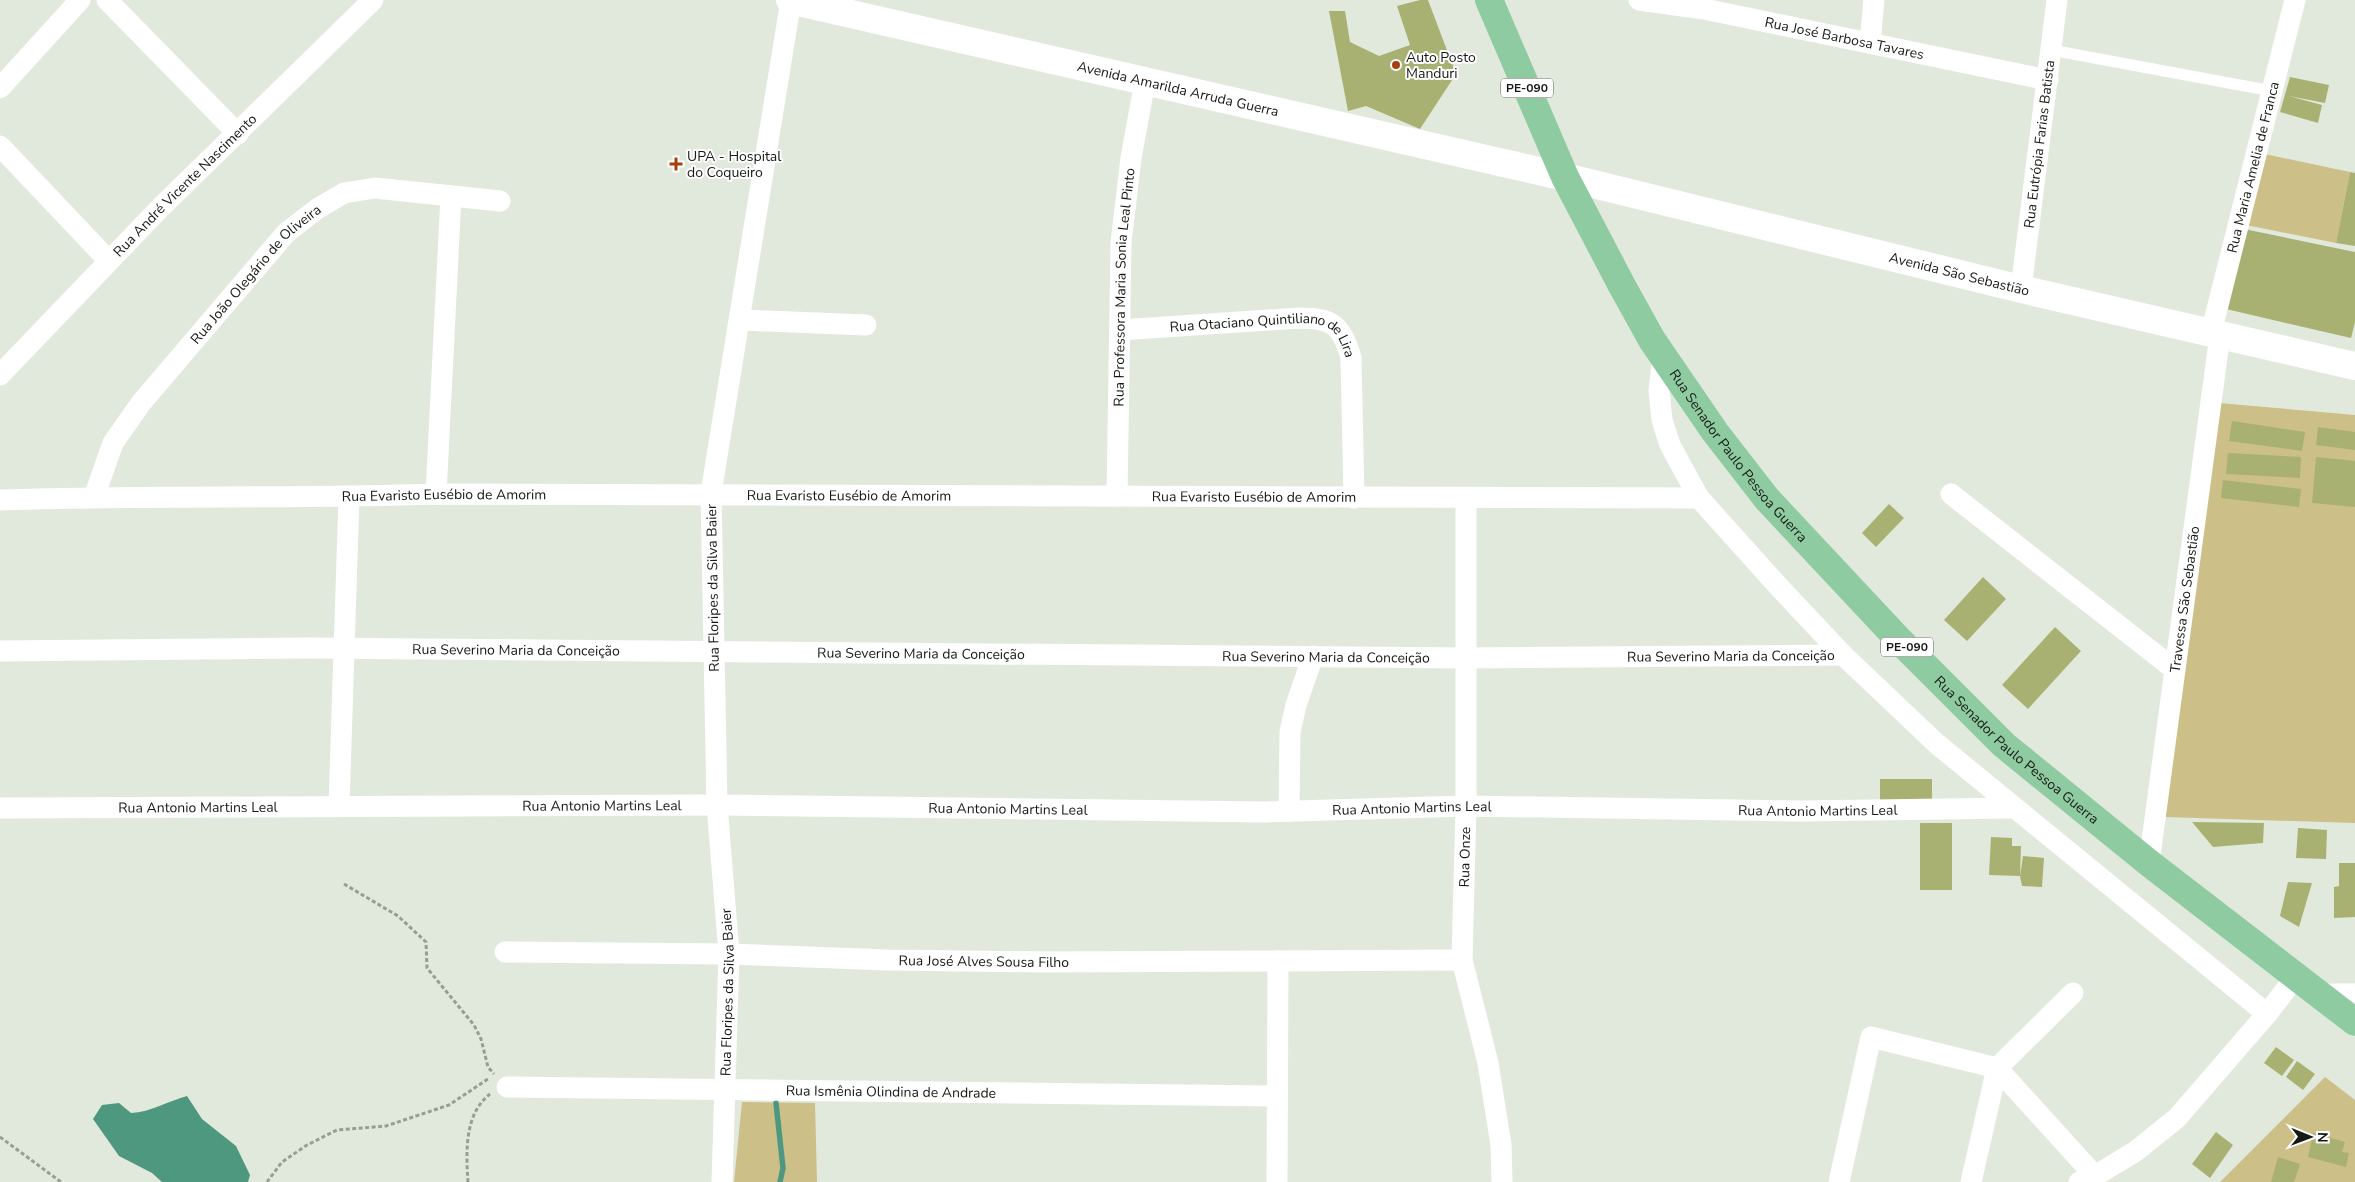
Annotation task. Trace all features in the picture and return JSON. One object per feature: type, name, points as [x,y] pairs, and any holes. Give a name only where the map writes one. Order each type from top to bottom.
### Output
[{"type":"main road","name":"Avenida Amarilda Arruda Guerra","points":[[791,0],[1565,177]]},
{"type":"main road","name":"PE-090","points":[[1489,0],[1565,177]]},
{"type":"main road","name":"Avenida São Sebastião","points":[[1565,177],[2021,289],[2355,366]]},
{"type":"main road","name":"Rua Senador Paulo Pessoa Guerra","points":[[1565,177],[1621,284],[1663,356],[1715,432],[1767,499],[1900,640],[2004,745],[2149,863],[2355,1022]]},
{"type":"street","points":[[0,88],[80,0]]},
{"type":"street","points":[[107,0],[238,134]]},
{"type":"street","name":"Rua André Vicente Nascimento","points":[[0,375],[160,208],[238,134],[373,0]]},
{"type":"street","name":"Rua Floripes da Silva Baier","points":[[722,1182],[729,954],[717,805],[712,494],[791,0]]},
{"type":"street","name":"Rua José Barbosa Tavares","points":[[1640,0],[1704,5],[1870,43],[2048,80]]},
{"type":"street","points":[[1870,43],[1874,0]]},
{"type":"street","name":"Rua Eutrópia Farias Batista","points":[[2021,289],[2057,0]]},
{"type":"street","name":"Rua Maria Amelia de Franca","points":[[2216,334],[2272,90],[2295,0]]},
{"type":"street","name":"Rua Professora Maria Sonia Leal Pinto","points":[[1118,496],[1121,243],[1124,203],[1145,81]]},
{"type":"street","points":[[0,146],[109,261]]},
{"type":"street","name":"Rua João Olegário de Oliveira","points":[[94,497],[113,442],[141,403],[286,233],[316,209],[344,193],[375,188],[500,202]]},
{"type":"street","points":[[436,494],[451,196]]},
{"type":"street","name":"Rua Otaciano Quintiliano de Lira","points":[[1120,330],[1299,318],[1321,318],[1335,326],[1347,343],[1350,358],[1354,498]]},
{"type":"street","points":[[741,320],[866,326]]},
{"type":"street","name":"Travessa São Sebastião","points":[[2149,863],[2216,334]]},
{"type":"street","points":[[1663,356],[1659,392],[1662,420],[1670,445],[1699,498],[1843,655],[1937,744],[2268,1014]]},
{"type":"street","name":"Rua Evaristo Eusébio de Amorim","points":[[0,500],[94,497],[349,497],[436,494],[1699,498]]},
{"type":"street","points":[[1951,494],[2174,669]]},
{"type":"street","points":[[339,806],[349,497]]},
{"type":"street","name":"Rua Onze","points":[[1466,498],[1466,806],[1462,960],[1488,1063],[1501,1145],[1502,1182]]},
{"type":"street","name":"Rua Severino Maria da Conceição","points":[[0,651],[344,649],[1465,658],[1843,655]]},
{"type":"street","points":[[1289,811],[1290,732],[1296,705],[1312,656]]},
{"type":"street","name":"Rua Antonio Martins Leal","points":[[0,808],[717,805],[1289,811],[1466,806],[1802,811],[2014,808]]},
{"type":"street","name":"Rua José Alves Sousa Filho","points":[[505,952],[729,954],[957,961],[1462,960]]},
{"type":"street","points":[[1277,1182],[1278,961]]},
{"type":"street","points":[[1839,1182],[1871,1038],[1997,1068],[2087,1179],[2136,1151],[2177,1118],[2268,1014],[2296,976]]},
{"type":"street","points":[[1971,1182],[1997,1068],[2073,993]]},
{"type":"street","points":[[2319,994],[2355,994]]},
{"type":"street","name":"Rua Ismênia Olindina de Andrade","points":[[506,1087],[1276,1096]]},
{"type":"lane","points":[[2051,50],[2272,90]]},
{"type":"path","points":[[267,1182],[282,1162],[307,1145],[336,1130],[386,1126],[449,1105],[495,1075],[488,1067],[481,1038],[474,1025],[427,968],[426,942],[398,916],[344,884]]},
{"type":"path","points":[[468,1182],[466,1156],[472,1118],[488,1095],[506,1087]]},
{"type":"path","points":[[0,1138],[61,1182]]},
{"type":"shaded area","points":[[2260,153],[2350,172],[2336,243],[2246,225]]},
{"type":"shaded area","points":[[2219,403],[2355,415],[2355,823],[2165,817]]},
{"type":"shaded area","points":[[2325,1077],[2355,1100],[2355,1182],[2220,1182]]},
{"type":"shaded area","points":[[187,1096],[202,1119],[236,1146],[250,1175],[248,1182],[162,1182],[152,1173],[119,1156],[93,1119],[102,1105],[119,1103],[131,1113],[146,1111]]},
{"type":"shaded area","points":[[742,1102],[815,1103],[817,1182],[734,1182]]},
{"type":"building","name":"Auto Posto Manduri","points":[[1420,0],[1428,0],[1456,74],[1420,129],[1366,106],[1348,111],[1329,11],[1345,11],[1350,42],[1379,56],[1410,45],[1397,6]]},
{"type":"building","points":[[2290,77],[2329,85],[2325,103],[2289,96],[2322,105],[2318,123],[2280,112]]},
{"type":"building","points":[[2350,172],[2355,173],[2355,246],[2336,243]]},
{"type":"building","points":[[2244,229],[2355,252],[2355,322],[2351,338],[2226,309]]},
{"type":"building","points":[[2232,421],[2305,432],[2302,451],[2229,441]]},
{"type":"building","points":[[2318,427],[2355,432],[2355,450],[2316,445]]},
{"type":"building","points":[[2228,453],[2301,457],[2300,478],[2226,474]]},
{"type":"building","points":[[2316,457],[2355,461],[2355,507],[2312,503]]},
{"type":"building","points":[[2223,480],[2301,489],[2299,507],[2221,498]]},
{"type":"building","points":[[1889,504],[1904,518],[1876,547],[1862,533]]},
{"type":"building","points":[[1983,577],[2006,599],[1967,641],[1944,620]]},
{"type":"building","points":[[2055,627],[2081,651],[2028,709],[2002,685]]},
{"type":"building","points":[[1880,779],[1932,779],[1932,801],[1880,802]]},
{"type":"building","points":[[2192,822],[2264,823],[2263,843],[2213,847]]},
{"type":"building","points":[[1920,823],[1952,823],[1952,890],[1920,890]]},
{"type":"building","points":[[2298,828],[2327,830],[2326,859],[2296,858]]},
{"type":"building","points":[[1991,837],[2012,838],[2012,846],[2021,846],[2020,876],[1989,875]]},
{"type":"building","points":[[2023,856],[2044,858],[2042,887],[2022,886],[2020,876]]},
{"type":"building","points":[[2339,863],[2355,863],[2355,917],[2334,918],[2334,887],[2339,886]]},
{"type":"building","points":[[2288,882],[2312,883],[2299,927],[2280,916]]},
{"type":"building","points":[[2276,1047],[2294,1060],[2282,1076],[2264,1063]]},
{"type":"building","points":[[2297,1061],[2315,1074],[2303,1090],[2286,1077]]},
{"type":"building","points":[[2216,1132],[2233,1145],[2210,1178],[2192,1164]]},
{"type":"building","points":[[2313,1133],[2345,1142],[2342,1152],[2349,1153],[2346,1167],[2308,1157]]},
{"type":"building","points":[[2278,1157],[2300,1164],[2294,1182],[2271,1182]]},
{"type":"waterway","points":[[776,1103],[783,1168],[780,1182]]},
{"type":"place","name":"Auto Posto Manduri","points":[[1396,65]]},
{"type":"place","name":"UPA - Hospital do Coqueiro","points":[[676,164]]}]
